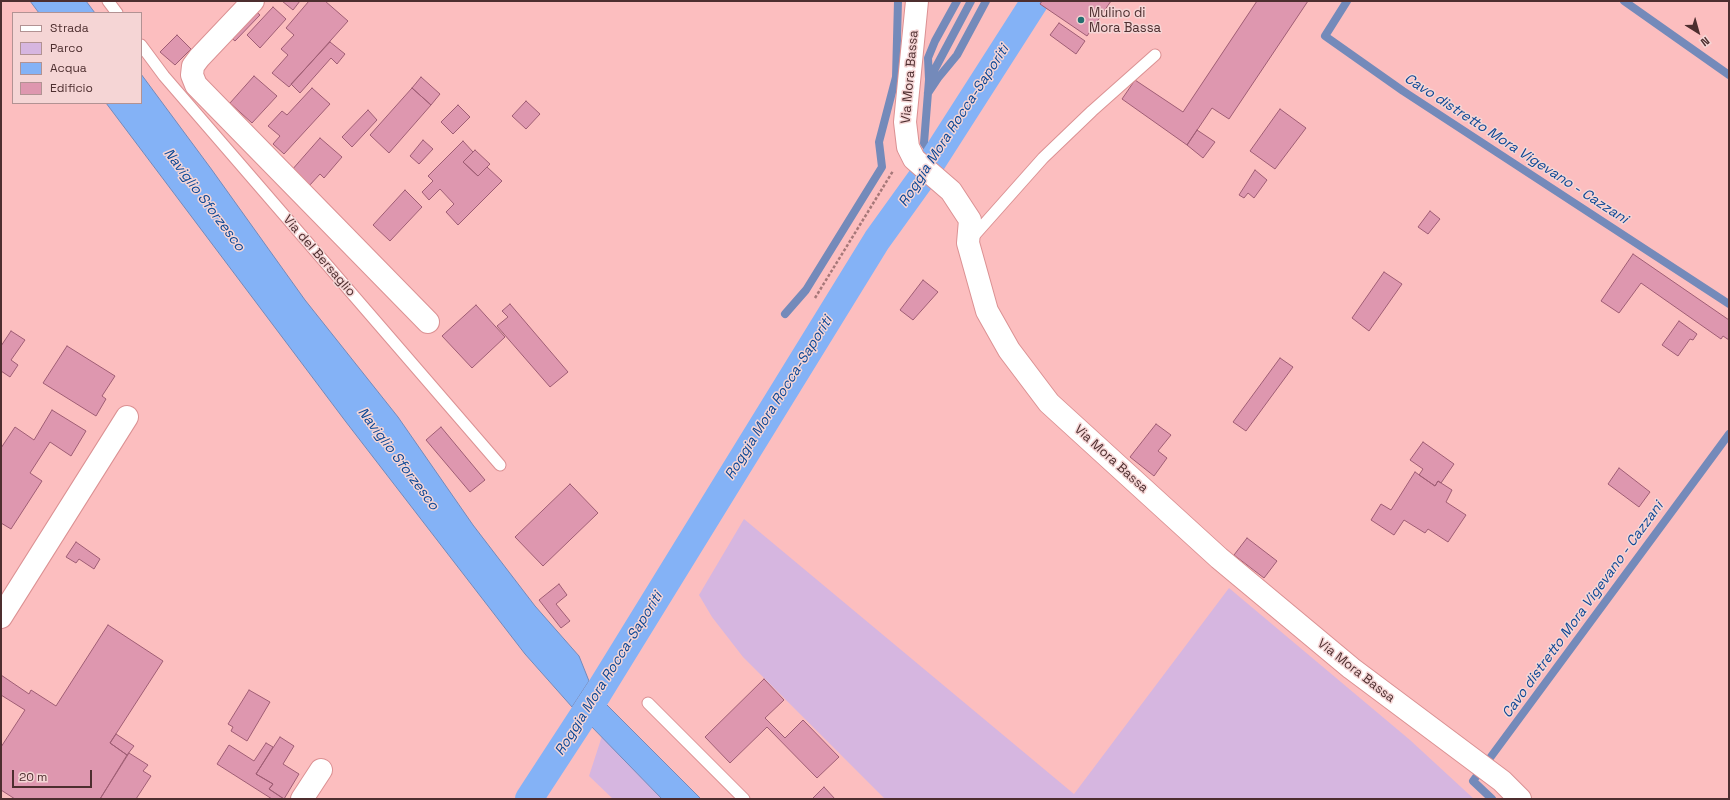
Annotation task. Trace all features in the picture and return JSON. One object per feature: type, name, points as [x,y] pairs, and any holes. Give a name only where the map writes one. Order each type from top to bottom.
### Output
[{"type":"street","points":[[253,1],[193,66],[192,75],[196,85],[428,322]]},
{"type":"street","name":"Via Mora Bassa","points":[[917,1],[904,122],[911,153],[950,191],[970,220],[968,243],[987,311],[1009,350],[1049,403],[1219,558],[1351,668],[1474,760],[1520,799]]},
{"type":"street","points":[[1,617],[127,417]]},
{"type":"street","points":[[302,799],[321,770]]},
{"type":"lane","points":[[108,1],[116,12]]},
{"type":"lane","name":"Via del Bersaglio","points":[[142,46],[164,76],[500,465]]},
{"type":"lane","points":[[968,243],[1043,158],[1092,111],[1155,55]]},
{"type":"lane","points":[[648,703],[744,799]]},
{"type":"path","points":[[815,298],[911,153]]},
{"type":"green space","points":[[744,519],[1074,794],[1229,588],[1410,740],[1474,799],[885,799],[743,657],[712,617],[699,595]]},
{"type":"green space","points":[[602,736],[662,799],[613,799],[589,776]]},
{"type":"water","points":[[30,1],[86,1],[94,12],[38,12]]},
{"type":"water","name":"Naviglio Sforzesco","points":[[142,75],[305,300],[398,417],[473,525],[535,606],[579,656],[589,681],[572,707],[525,654],[346,422],[107,104],[142,104]]},
{"type":"water","points":[[605,703],[701,799],[662,799],[589,724]]},
{"type":"building","points":[[282,1],[300,1],[293,10]]},
{"type":"building","points":[[309,1],[325,1],[348,21],[289,87],[272,73],[288,55],[281,49],[294,35],[286,28]]},
{"type":"building","name":"Mulino di Mora Bassa","points":[[1042,1],[1111,1],[1087,36],[1040,4]]},
{"type":"building","points":[[1257,1],[1308,1],[1229,119],[1212,108],[1187,145],[1122,99],[1135,80],[1183,112]]},
{"type":"building","points":[[273,7],[286,19],[260,48],[247,35]]},
{"type":"building","points":[[252,8],[260,15],[235,41],[227,34]]},
{"type":"building","points":[[1059,23],[1085,41],[1076,54],[1050,35]]},
{"type":"building","points":[[177,35],[191,49],[175,65],[160,52]]},
{"type":"building","points":[[330,42],[345,54],[337,64],[331,58],[300,93],[291,84]]},
{"type":"building","points":[[254,76],[277,96],[252,123],[230,103]]},
{"type":"building","points":[[421,77],[440,94],[431,105],[412,88]]},
{"type":"building","points":[[312,88],[330,104],[284,154],[273,144],[280,136],[268,126],[282,111],[287,115]]},
{"type":"building","points":[[412,88],[431,105],[389,153],[370,135]]},
{"type":"building","points":[[526,101],[540,114],[526,129],[512,116]]},
{"type":"building","points":[[458,105],[470,117],[453,134],[441,122]]},
{"type":"building","points":[[1280,109],[1306,128],[1275,169],[1250,151]]},
{"type":"building","points":[[368,110],[377,120],[352,147],[342,137]]},
{"type":"building","points":[[1197,130],[1215,142],[1203,158],[1187,145]]},
{"type":"building","points":[[320,138],[342,157],[324,178],[320,174],[309,186],[291,171]]},
{"type":"building","points":[[423,140],[433,149],[419,164],[410,156]]},
{"type":"building","points":[[463,141],[473,152],[463,162],[478,176],[487,167],[502,181],[458,225],[446,212],[454,204],[440,189],[429,200],[422,192],[433,181],[428,176]]},
{"type":"building","points":[[475,150],[490,164],[478,176],[463,162]]},
{"type":"building","points":[[1255,170],[1267,180],[1254,198],[1248,193],[1244,198],[1239,195]]},
{"type":"building","points":[[405,190],[422,207],[390,241],[373,225]]},
{"type":"building","points":[[1430,211],[1440,219],[1428,234],[1418,227]]},
{"type":"building","points":[[1633,254],[1729,320],[1729,340],[1723,336],[1721,339],[1641,283],[1619,313],[1601,301]]},
{"type":"building","points":[[1384,272],[1402,284],[1369,331],[1352,318]]},
{"type":"building","points":[[923,280],[938,292],[913,320],[900,310]]},
{"type":"building","points":[[510,304],[568,372],[550,387],[497,326],[508,317],[502,311]]},
{"type":"building","points":[[476,305],[505,337],[472,368],[442,336]]},
{"type":"building","points":[[1679,321],[1697,334],[1693,340],[1690,339],[1678,356],[1662,345]]},
{"type":"building","points":[[11,331],[25,340],[11,360],[18,365],[10,377],[1,371],[1,346]]},
{"type":"building","points":[[67,346],[115,376],[102,396],[106,399],[96,416],[43,383]]},
{"type":"building","points":[[1280,358],[1293,367],[1246,431],[1233,422]]},
{"type":"building","points":[[52,410],[86,431],[71,456],[50,442],[30,473],[42,481],[11,529],[1,523],[1,448],[15,427],[34,440]]},
{"type":"building","points":[[1156,424],[1171,435],[1158,451],[1167,458],[1154,476],[1130,457]]},
{"type":"building","points":[[441,427],[485,480],[470,492],[426,440]]},
{"type":"building","points":[[1423,442],[1454,464],[1441,483],[1438,481],[1435,486],[1419,475],[1423,469],[1410,460]]},
{"type":"building","points":[[1619,468],[1650,492],[1639,507],[1608,484]]},
{"type":"building","points":[[1415,472],[1435,486],[1438,481],[1452,490],[1446,502],[1466,515],[1448,542],[1428,529],[1425,533],[1404,520],[1394,535],[1371,520],[1381,504],[1391,510]]},
{"type":"building","points":[[570,484],[598,513],[543,566],[515,537]]},
{"type":"building","points":[[1247,538],[1277,561],[1264,578],[1234,555]]},
{"type":"building","points":[[76,542],[100,559],[94,569],[79,559],[76,563],[66,557]]},
{"type":"building","points":[[559,584],[567,595],[556,604],[570,621],[561,628],[539,600]]},
{"type":"building","points":[[108,625],[163,661],[110,743],[127,755],[100,799],[15,799],[1,790],[1,747],[25,710],[1,695],[1,675],[29,694],[31,690],[56,706]]},
{"type":"building","points":[[764,679],[784,700],[765,718],[785,738],[803,720],[839,757],[817,778],[767,727],[730,763],[705,737]]},
{"type":"building","points":[[249,690],[270,702],[247,741],[231,731],[233,727],[228,724]]},
{"type":"building","points":[[116,734],[134,746],[127,755],[110,743]]},
{"type":"building","points":[[280,737],[294,746],[283,764],[299,774],[284,799],[269,789],[273,784],[256,774]]},
{"type":"building","points":[[266,743],[273,747],[256,774],[273,784],[269,789],[284,799],[272,799],[217,764],[229,745],[254,761]]},
{"type":"building","points":[[129,753],[148,765],[143,771],[151,776],[136,799],[100,799]]},
{"type":"building","points":[[824,787],[835,799],[812,799]]},
{"type":"waterway","name":"Cavo distretto Mora Vigevano - Cazzani","points":[[785,314],[806,290],[882,167],[879,142],[896,77],[898,1]]},
{"type":"waterway","points":[[929,79],[928,58],[935,41],[957,1]]},
{"type":"waterway","points":[[934,158],[924,143],[929,80],[971,1]]},
{"type":"waterway","points":[[928,93],[957,55],[986,1]]},
{"type":"waterway","name":"Roggia Mora Rocca-Saporiti","points":[[529,799],[598,693],[877,240],[923,176],[1035,1]]},
{"type":"waterway","name":"Cavo distretto Mora Vigevano - Cazzani","points":[[1347,1],[1325,36],[1403,91],[1729,304]]},
{"type":"waterway","points":[[1624,1],[1729,75]]},
{"type":"waterway","name":"Cavo distretto Mora Vigevano - Cazzani","points":[[1492,799],[1473,781],[1729,434]]},
{"type":"place","name":"Mulino di Mora Bassa","points":[[1081,20]]}]
